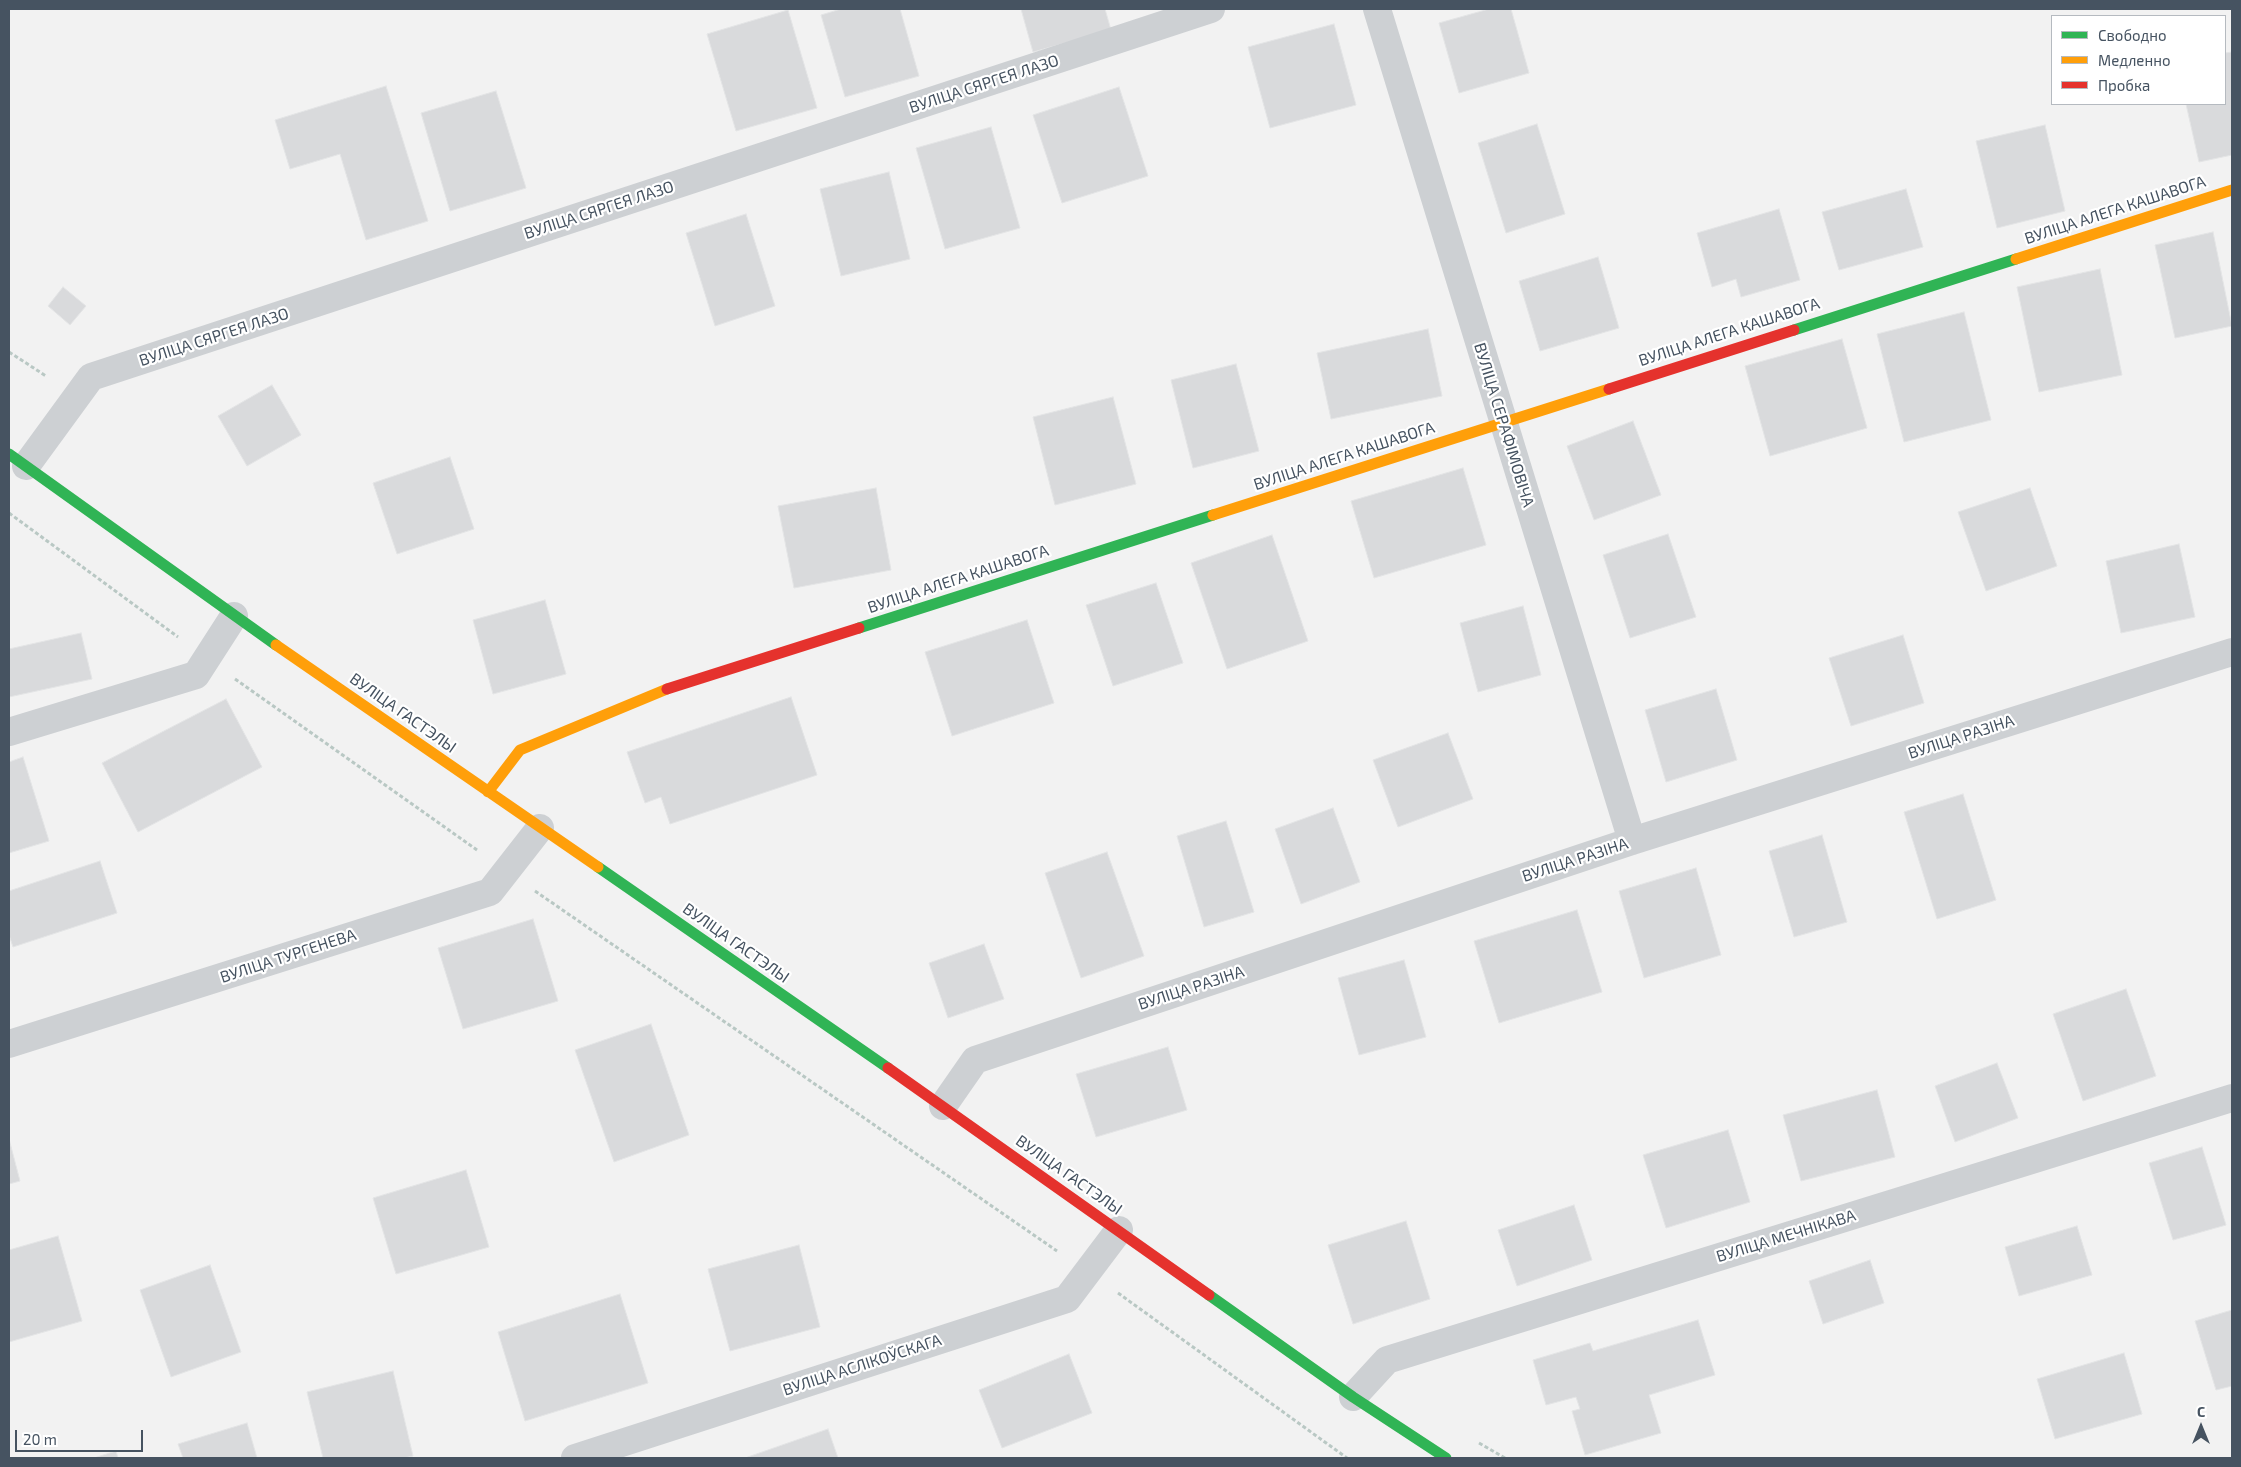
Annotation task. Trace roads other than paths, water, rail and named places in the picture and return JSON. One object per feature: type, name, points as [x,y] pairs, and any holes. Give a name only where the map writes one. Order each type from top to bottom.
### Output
[{"type":"street","name":"ВУЛІЦА СЯРГЕЯ ЛАЗО","points":[[17,460],[91,378],[1211,9]]},
{"type":"street","name":"ВУЛІЦА СЕРАФІМОВІЧА","points":[[1377,9],[1632,841]]},
{"type":"street","name":"ВУЛІЦА АЛЕГА КАШАВОГА","points":[[488,792],[520,750],[655,693],[2232,190]]},
{"type":"street","name":"ВУЛІЦА ГАСТЭЛЫ","points":[[17,460],[234,616],[943,1106],[1354,1397],[1446,1458]]},
{"type":"street","points":[[9,732],[196,675],[234,616]]},
{"type":"street","name":"ВУЛІЦА РАЗІНА","points":[[943,1106],[975,1060],[1632,841],[2232,652]]},
{"type":"street","name":"ВУЛІЦА ТУРГЕНЕВА","points":[[9,1044],[490,892],[540,828]]},
{"type":"street","name":"ВУЛІЦА МЕЧНІКАВА","points":[[1354,1397],[1387,1360],[2232,1098]]},
{"type":"street","name":"ВУЛІЦА АСЛІКОЎСКАГА","points":[[574,1458],[1067,1299],[1119,1230]]}]
